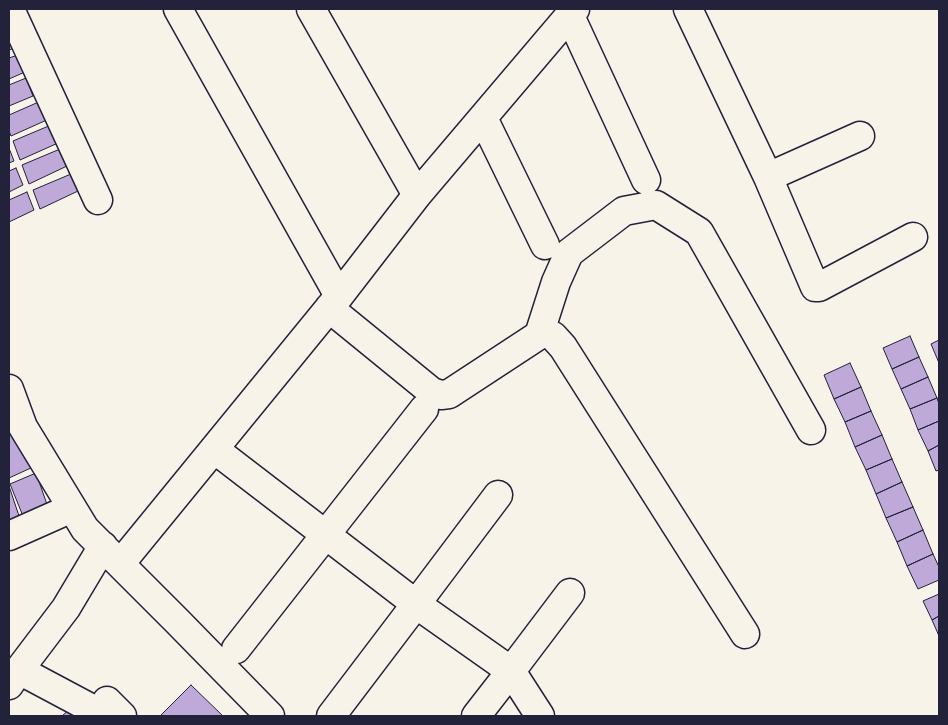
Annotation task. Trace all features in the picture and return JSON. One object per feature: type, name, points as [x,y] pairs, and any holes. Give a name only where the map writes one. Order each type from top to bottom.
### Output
[{"type":"street","points":[[10,9],[98,200]]},
{"type":"street","points":[[178,9],[334,302],[432,392],[441,395],[449,394],[539,335],[547,333],[553,336],[563,347],[745,634]]},
{"type":"street","points":[[311,9],[417,195]]},
{"type":"street","points":[[688,9],[768,177],[815,287],[819,287],[913,237]]},
{"type":"street","points":[[108,709],[14,678],[66,608],[111,555],[214,449],[334,302],[417,195],[573,12],[646,180]]},
{"type":"street","points":[[483,118],[545,245]]},
{"type":"street","points":[[768,177],[860,136]]},
{"type":"street","points":[[539,335],[556,282],[569,252],[624,211],[656,205],[699,232],[811,430]]},
{"type":"street","points":[[9,389],[16,430],[85,529],[270,716]]},
{"type":"street","points":[[236,649],[424,409]]},
{"type":"street","points":[[214,449],[416,604],[511,671],[540,716]]},
{"type":"street","points":[[331,716],[498,495]]},
{"type":"street","points":[[9,536],[72,508]]},
{"type":"street","points":[[476,716],[570,593]]},
{"type":"building","points":[[9,34],[15,48],[9,50]]},
{"type":"building","points":[[18,55],[25,72],[9,79],[9,58]]},
{"type":"building","points":[[26,78],[33,96],[9,106],[9,85]]},
{"type":"building","points":[[41,101],[49,119],[11,136],[9,131],[9,115]]},
{"type":"building","points":[[51,125],[58,143],[20,160],[13,141]]},
{"type":"building","points":[[9,148],[14,161],[9,163]]},
{"type":"building","points":[[60,149],[67,166],[29,184],[22,165]]},
{"type":"building","points":[[16,168],[23,185],[9,192],[9,171]]},
{"type":"building","points":[[71,174],[78,191],[40,209],[33,190]]},
{"type":"building","points":[[27,192],[34,210],[9,222],[9,200]]},
{"type":"building","points":[[910,336],[919,357],[892,369],[883,348]]},
{"type":"building","points":[[939,340],[939,363],[931,344]]},
{"type":"building","points":[[919,357],[928,377],[901,389],[892,369]]},
{"type":"building","points":[[850,363],[861,387],[834,399],[824,375]]},
{"type":"building","points":[[928,377],[937,398],[910,409],[901,389]]},
{"type":"building","points":[[861,387],[871,411],[845,422],[834,399]]},
{"type":"building","points":[[937,398],[939,421],[918,430],[910,409]]},
{"type":"building","points":[[871,411],[882,435],[855,447],[845,422]]},
{"type":"building","points":[[939,421],[939,445],[928,451],[918,430]]},
{"type":"building","points":[[20,430],[33,467],[9,478],[9,435]]},
{"type":"building","points":[[882,435],[892,459],[866,470],[855,447]]},
{"type":"building","points":[[939,445],[939,470],[936,471],[928,451]]},
{"type":"building","points":[[892,459],[902,482],[876,494],[866,470]]},
{"type":"building","points":[[36,473],[49,510],[25,521],[10,484]]},
{"type":"building","points":[[902,482],[913,507],[886,518],[876,494]]},
{"type":"building","points":[[9,486],[21,522],[9,527]]},
{"type":"building","points":[[913,507],[923,530],[897,542],[886,518]]},
{"type":"building","points":[[923,530],[933,554],[907,566],[897,542]]},
{"type":"building","points":[[933,554],[939,567],[939,580],[918,589],[907,566]]},
{"type":"building","points":[[939,594],[939,616],[932,620],[923,601]]},
{"type":"building","points":[[939,616],[939,636],[932,620]]},
{"type":"building","points":[[191,685],[223,716],[160,716]]},
{"type":"building","points":[[72,707],[81,716],[62,716]]}]
